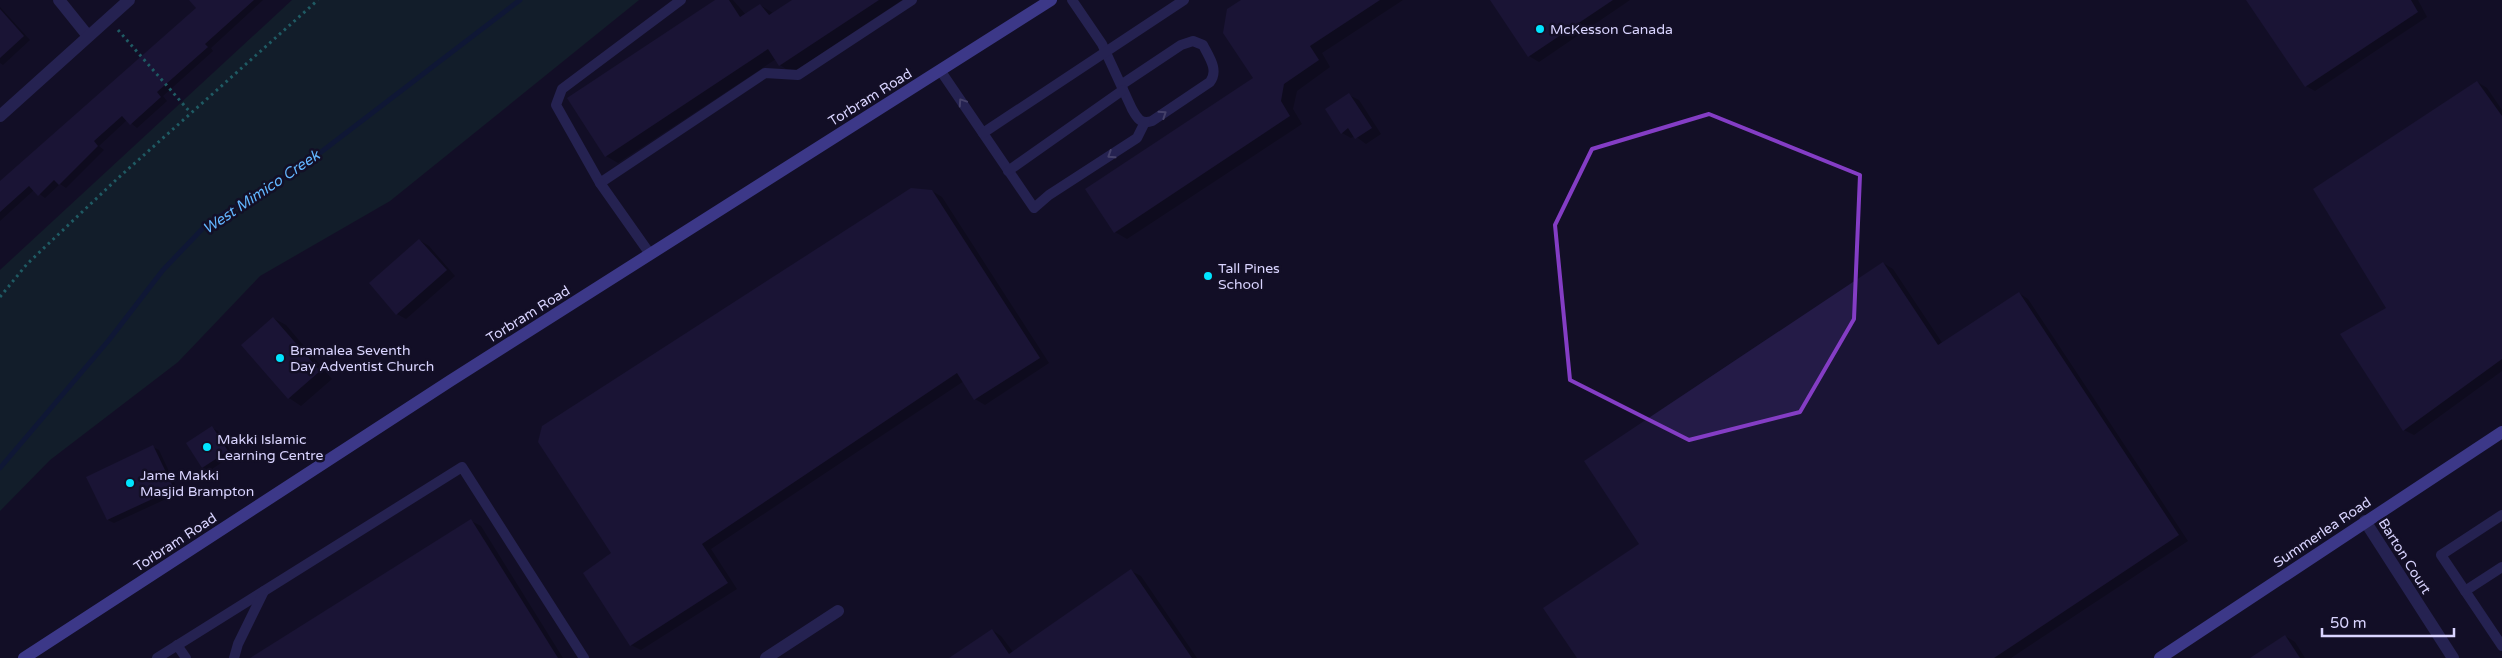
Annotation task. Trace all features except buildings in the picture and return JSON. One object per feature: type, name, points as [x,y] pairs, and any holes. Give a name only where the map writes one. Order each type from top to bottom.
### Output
[{"type":"main road","name":"Torbram Road","points":[[24,658],[450,380],[1051,0]]},
{"type":"main road","name":"Summerlea Road","points":[[2160,658],[2502,432]]},
{"type":"street","points":[[58,0],[88,36]]},
{"type":"street","points":[[0,116],[129,0]]},
{"type":"street","name":"Barton Court","points":[[2365,521],[2454,658]]},
{"type":"street","points":[[770,657],[838,611]]},
{"type":"lane","points":[[650,254],[600,183],[556,105],[562,89],[681,0]]},
{"type":"lane","points":[[600,183],[766,73],[798,75],[912,0]]},
{"type":"lane","points":[[1008,171],[1122,88],[1181,45],[1193,41],[1203,45],[1214,67],[1214,77],[1210,82],[1152,121],[1145,122],[1137,119],[1122,88],[1105,52],[1072,0]]},
{"type":"lane","points":[[983,134],[1184,0]]},
{"type":"lane","points":[[940,70],[1034,208],[1049,194],[1136,138],[1145,122]]},
{"type":"lane","points":[[157,658],[462,467],[584,658]]},
{"type":"lane","points":[[2502,515],[2440,555],[2502,646]]},
{"type":"lane","points":[[2464,590],[2502,567]]},
{"type":"lane","points":[[234,658],[238,644],[265,590]]},
{"type":"lane","points":[[177,645],[186,658]]},
{"type":"path","points":[[0,297],[27,264],[190,112],[318,0]]},
{"type":"path","points":[[108,18],[190,112]]},
{"type":"highlighted area","points":[[1709,114],[1860,175],[1854,319],[1800,412],[1689,440],[1570,380],[1555,225],[1592,149]]},
{"type":"green space","points":[[292,0],[639,0],[390,201],[260,276],[178,362],[50,460],[0,511],[0,270]]},
{"type":"waterway","name":"West Mimico Creek","points":[[0,468],[109,340],[163,270],[207,224],[308,162],[520,0]]},
{"type":"place","name":"McKesson Canada","points":[[1540,29]]},
{"type":"place","name":"Tall Pines School","points":[[1208,276]]},
{"type":"place","name":"Bramalea Seventh Day Adventist Church","points":[[280,358]]},
{"type":"place","name":"Makki Islamic Learning Centre","points":[[207,447]]},
{"type":"place","name":"Jame Makki Masjid Brampton","points":[[130,483]]}]
